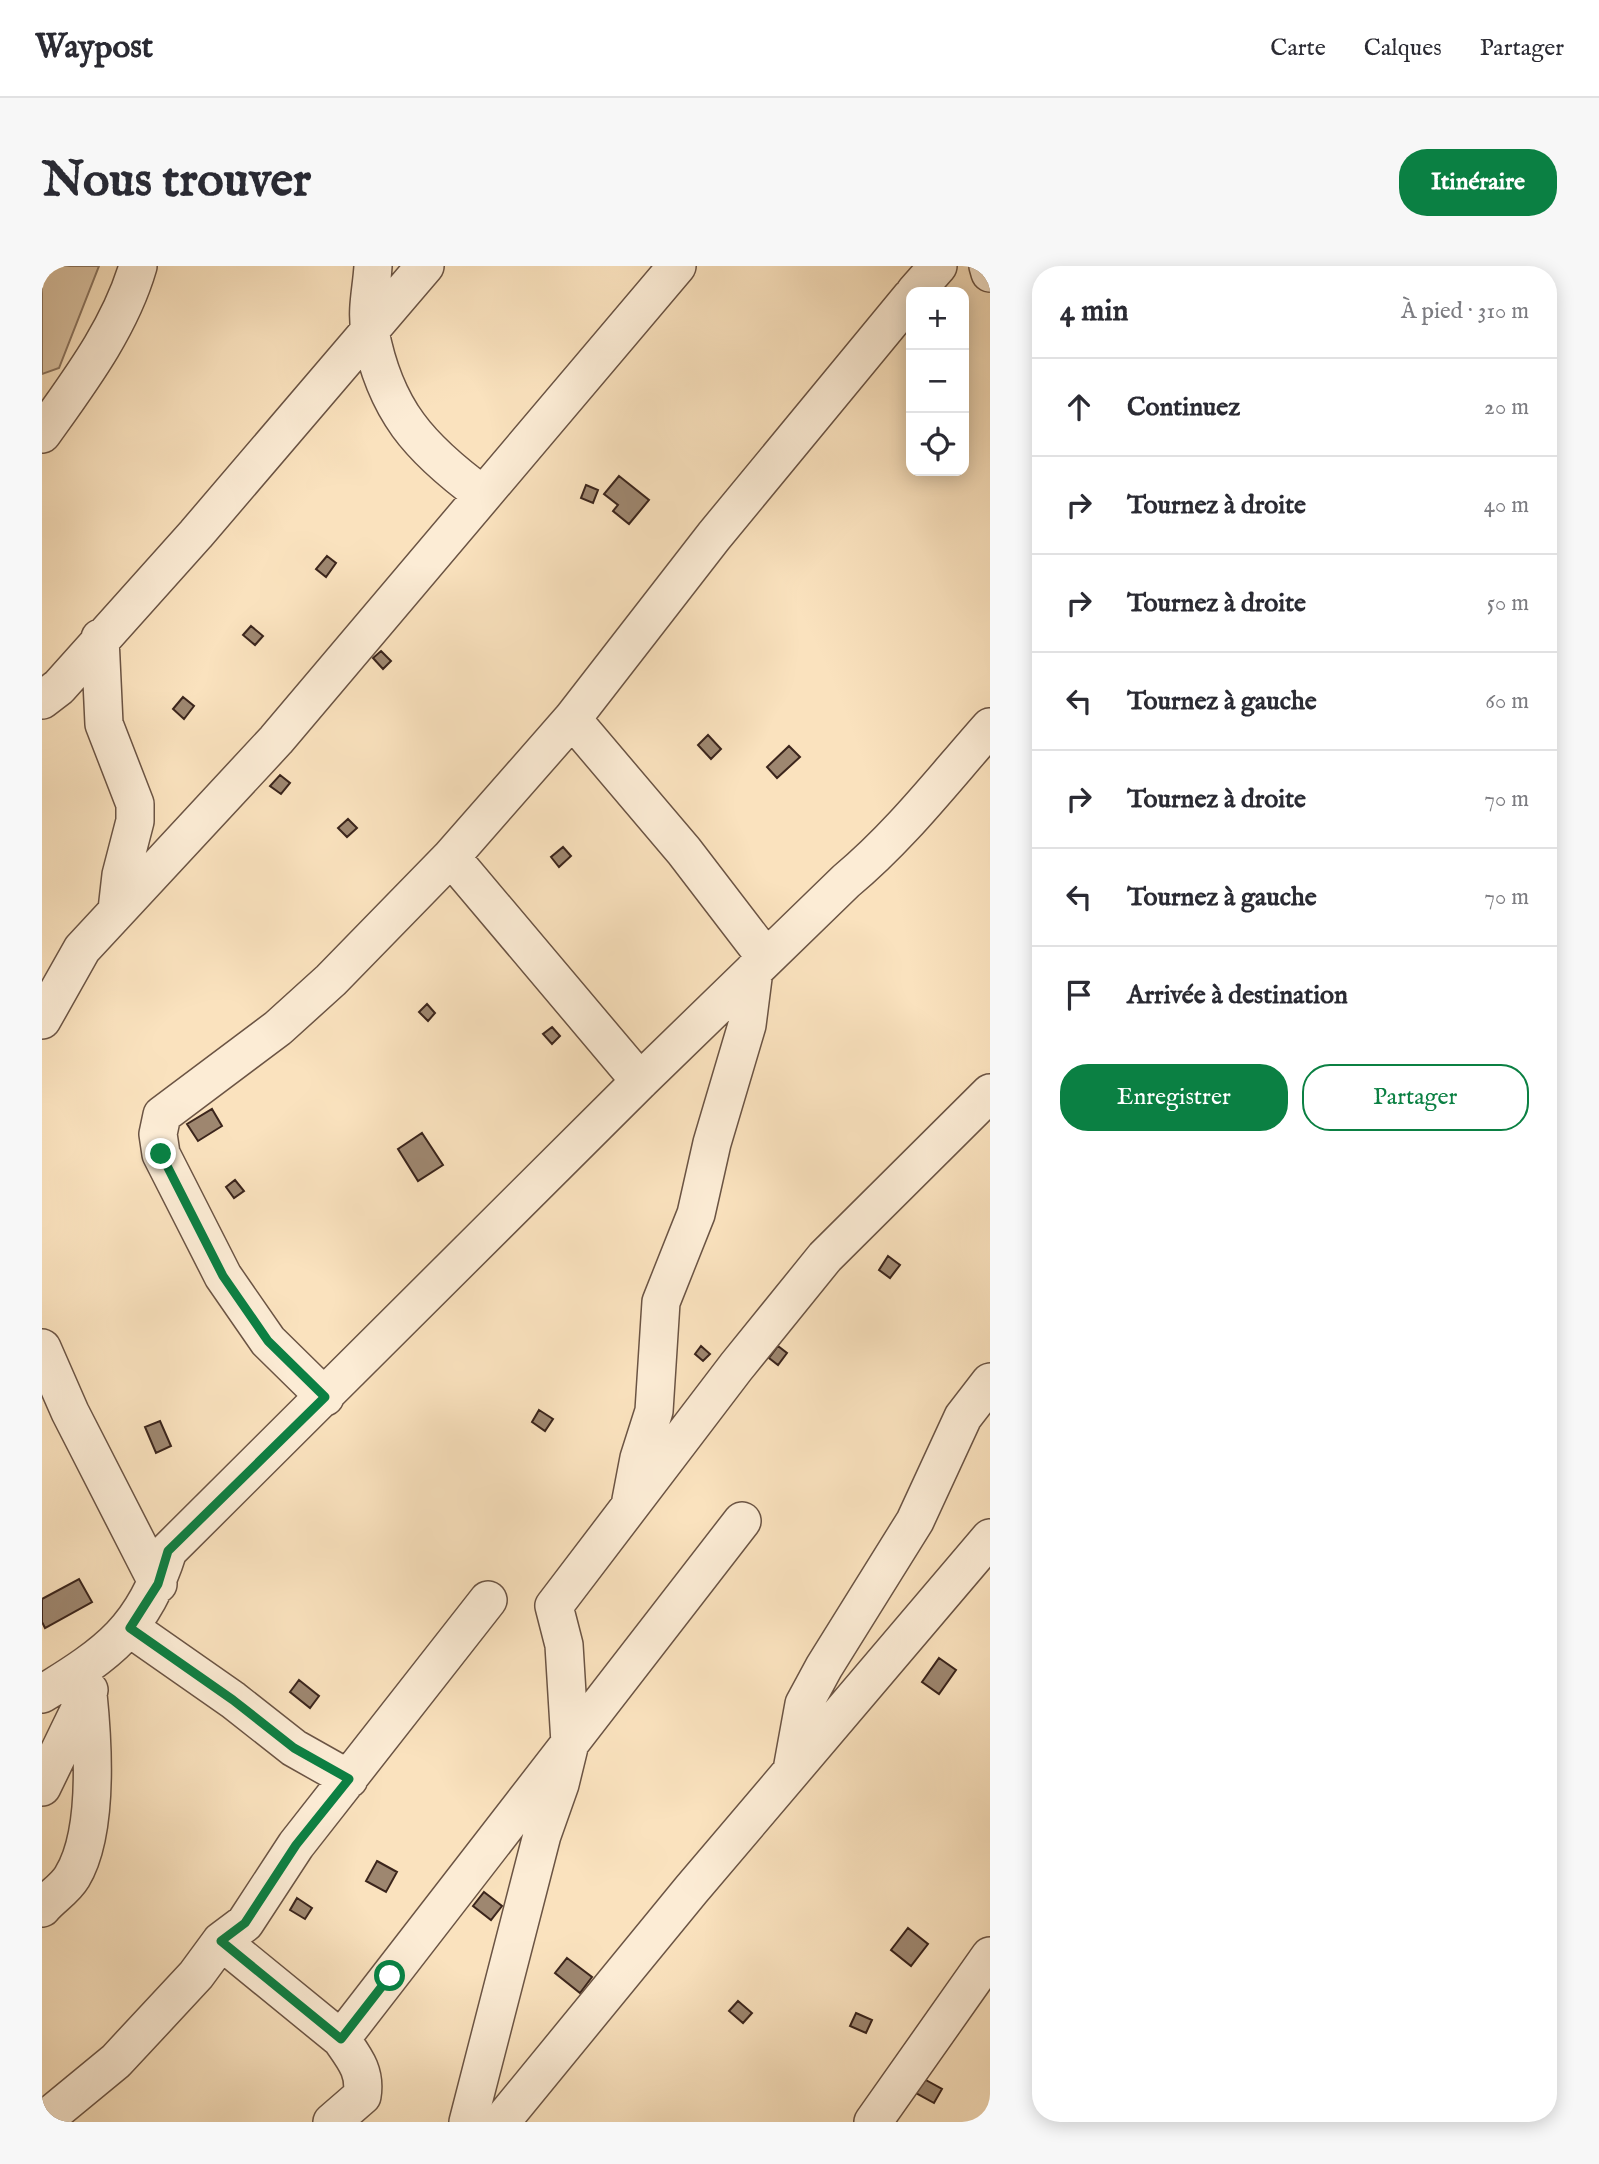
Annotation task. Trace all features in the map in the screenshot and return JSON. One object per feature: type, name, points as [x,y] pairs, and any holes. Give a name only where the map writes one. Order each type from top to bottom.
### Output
[{"type":"street","points":[[42,434],[93,361],[132,285],[138,266]]},
{"type":"street","points":[[373,266],[370,331],[391,401],[405,423],[450,470],[483,495]]},
{"type":"street","points":[[42,700],[59,687],[204,524],[425,266]]},
{"type":"street","points":[[42,1020],[82,949],[276,740],[677,266]]},
{"type":"street","points":[[919,287],[938,266]]},
{"type":"street","points":[[988,266],[990,273]]},
{"type":"street","points":[[325,1397],[268,1341],[223,1276],[161,1154],[159,1123],[162,1115],[278,1028],[331,980],[451,857],[572,719],[714,536],[906,302]]},
{"type":"street","points":[[100,638],[104,724],[135,804],[135,821],[121,875],[117,910]]},
{"type":"street","points":[[572,719],[684,851],[760,964],[747,1025],[712,1143],[696,1214],[661,1302],[654,1411],[639,1458],[629,1508]]},
{"type":"street","points":[[42,1694],[102,1653],[130,1628],[158,1584],[168,1551],[640,1081],[874,858],[930,799],[990,727]]},
{"type":"street","points":[[451,857],[640,1081]]},
{"type":"street","points":[[42,962],[82,949]]},
{"type":"street","points":[[468,2122],[542,1835],[561,1784],[570,1743],[564,1645],[554,1606],[736,1367],[825,1257],[990,1093]]},
{"type":"street","points":[[42,1348],[70,1412],[158,1584]]},
{"type":"street","points":[[792,1771],[804,1704],[915,1521],[963,1417],[990,1382]]},
{"type":"street","points":[[341,2039],[742,1521]]},
{"type":"street","points":[[501,2122],[792,1771],[990,1538]]},
{"type":"street","points":[[42,2122],[116,2061],[195,1975],[221,1941],[245,1923],[296,1845],[488,1600]]},
{"type":"street","points":[[130,1628],[233,1700],[294,1748],[349,1779]]},
{"type":"street","points":[[42,1787],[88,1694],[102,1653]]},
{"type":"street","points":[[42,1908],[72,1877],[87,1826],[94,1748],[88,1694]]},
{"type":"street","points":[[221,1941],[341,2039],[360,2066],[365,2081],[362,2096],[332,2122]]},
{"type":"street","points":[[873,2122],[990,1956]]},
{"type":"shaded area","points":[[42,266],[99,266],[59,368],[42,374]]},
{"type":"building","points":[[619,476],[649,500],[629,524],[613,511],[618,505],[604,494]]},
{"type":"building","points":[[586,485],[598,490],[593,503],[581,498]]},
{"type":"building","points":[[327,556],[336,563],[326,577],[316,569]]},
{"type":"building","points":[[251,626],[263,636],[255,645],[243,635]]},
{"type":"building","points":[[381,651],[391,661],[383,669],[373,658]]},
{"type":"building","points":[[183,697],[194,706],[184,719],[173,709]]},
{"type":"building","points":[[708,735],[721,749],[711,759],[698,745]]},
{"type":"building","points":[[789,746],[800,757],[777,778],[767,767]]},
{"type":"building","points":[[280,775],[290,783],[281,794],[270,786]]},
{"type":"building","points":[[348,819],[357,828],[347,837],[338,828]]},
{"type":"building","points":[[563,847],[571,856],[559,867],[551,857]]},
{"type":"building","points":[[427,1004],[435,1013],[428,1021],[419,1012]]},
{"type":"building","points":[[552,1027],[560,1036],[552,1044],[543,1034]]},
{"type":"building","points":[[212,1109],[222,1126],[198,1141],[187,1124]]},
{"type":"building","points":[[422,1133],[443,1165],[418,1181],[398,1149]]},
{"type":"building","points":[[235,1180],[244,1191],[234,1198],[226,1187]]},
{"type":"building","points":[[888,1256],[900,1265],[890,1278],[879,1270]]},
{"type":"building","points":[[701,1346],[710,1354],[703,1361],[695,1354]]},
{"type":"building","points":[[778,1346],[787,1353],[778,1365],[769,1358]]},
{"type":"building","points":[[539,1410],[553,1419],[545,1431],[532,1422]]},
{"type":"building","points":[[160,1421],[171,1446],[156,1453],[145,1427]]},
{"type":"building","points":[[79,1579],[92,1602],[45,1628],[42,1622],[42,1599]]},
{"type":"building","points":[[939,1658],[956,1670],[939,1694],[922,1682]]},
{"type":"building","points":[[299,1680],[319,1696],[310,1708],[290,1692]]},
{"type":"building","points":[[377,1861],[397,1872],[386,1892],[366,1881]]},
{"type":"building","points":[[484,1892],[502,1906],[491,1920],[473,1906]]},
{"type":"building","points":[[297,1898],[312,1908],[305,1919],[290,1910]]},
{"type":"building","points":[[908,1928],[928,1944],[911,1966],[891,1950]]},
{"type":"building","points":[[567,1958],[592,1977],[580,1993],[555,1973]]},
{"type":"building","points":[[738,2001],[752,2013],[743,2023],[729,2011]]},
{"type":"building","points":[[856,2013],[872,2020],[866,2033],[850,2026]]},
{"type":"building","points":[[924,2079],[942,2089],[934,2103],[916,2093]]},
{"type":"route","points":[[161,1154],[223,1276],[268,1341],[325,1397],[168,1551],[158,1584],[130,1628],[168,1652],[294,1748],[349,1779],[296,1845],[245,1923],[221,1941],[341,2039],[390,1976]]}]
